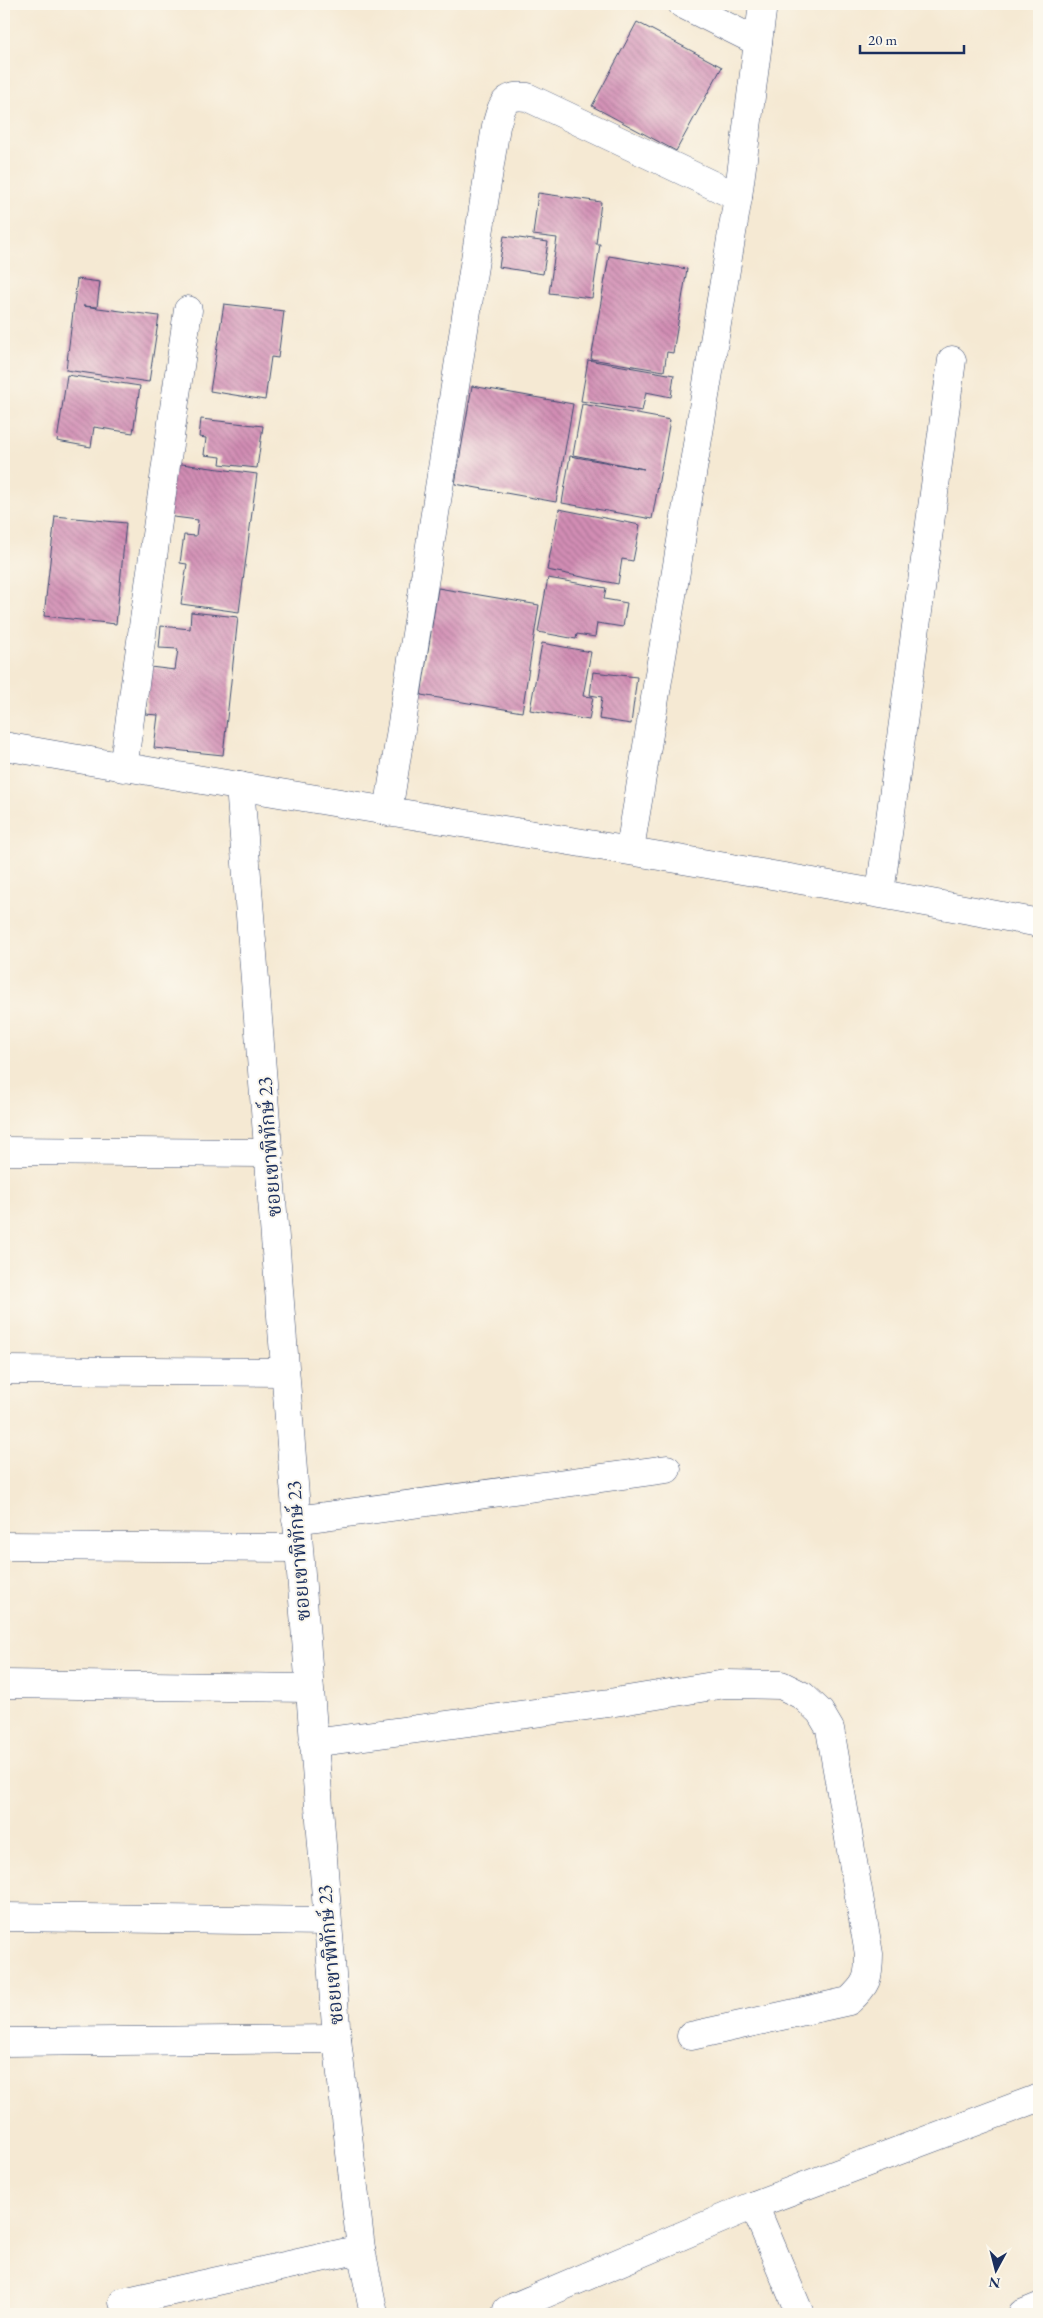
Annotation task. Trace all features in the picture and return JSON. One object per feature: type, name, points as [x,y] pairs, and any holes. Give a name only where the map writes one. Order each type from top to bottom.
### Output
[{"type":"street","points":[[682,4],[758,42]]},
{"type":"street","points":[[630,850],[738,197],[763,4]]},
{"type":"street","points":[[388,812],[496,126],[502,107],[508,99],[517,96],[527,97],[738,197]]},
{"type":"street","points":[[123,768],[188,310]]},
{"type":"street","points":[[880,893],[952,360]]},
{"type":"street","points":[[4,746],[123,768],[630,850],[880,893],[1039,923]]},
{"type":"street","name":"ซอยเขาพิทักษ์ 23","points":[[240,786],[270,1153],[298,1548],[337,2039],[361,2248],[374,2314]]},
{"type":"street","points":[[4,1151],[270,1153]]},
{"type":"street","points":[[4,1370],[285,1372]]},
{"type":"street","points":[[296,1520],[667,1469]]},
{"type":"street","points":[[4,1546],[298,1548]]},
{"type":"street","points":[[4,1684],[309,1688]]},
{"type":"street","points":[[313,1743],[609,1703],[724,1684],[780,1686],[803,1696],[820,1712],[830,1728],[869,1954],[869,1971],[864,1987],[848,2001],[691,2036]]},
{"type":"street","points":[[4,1917],[327,1921]]},
{"type":"street","points":[[4,2042],[337,2039]]},
{"type":"street","points":[[508,2314],[507,2310],[754,2206],[1036,2099]]},
{"type":"street","points":[[754,2206],[800,2314]]},
{"type":"street","points":[[123,2302],[361,2248]]},
{"type":"street","points":[[1022,2314],[1039,2307]]},
{"type":"building","points":[[637,22],[722,67],[676,151],[592,106]]},
{"type":"building","points":[[538,193],[601,202],[596,244],[600,244],[592,298],[549,293],[557,238],[533,235]]},
{"type":"building","points":[[504,236],[548,242],[543,274],[499,267]]},
{"type":"building","points":[[609,256],[687,269],[673,353],[667,352],[664,371],[591,359]]},
{"type":"building","points":[[77,279],[100,282],[97,307],[83,306],[159,316],[149,382],[66,370]]},
{"type":"building","points":[[224,304],[284,311],[278,358],[271,357],[265,400],[210,391]]},
{"type":"building","points":[[588,360],[674,375],[671,397],[646,392],[642,411],[581,401]]},
{"type":"building","points":[[67,375],[140,386],[133,433],[94,427],[91,447],[57,441]]},
{"type":"building","points":[[472,386],[573,404],[556,502],[455,484]]},
{"type":"building","points":[[582,404],[670,420],[652,519],[562,503],[570,456],[644,469],[573,455]]},
{"type":"building","points":[[201,419],[263,426],[257,468],[220,464],[221,457],[204,455],[206,438],[199,437]]},
{"type":"building","points":[[174,463],[257,474],[239,612],[181,604],[187,564],[180,563],[184,535],[196,536],[198,520],[166,516]]},
{"type":"building","points":[[559,509],[640,525],[633,561],[622,559],[618,584],[547,570]]},
{"type":"building","points":[[55,516],[126,523],[116,624],[44,616]]},
{"type":"building","points":[[548,578],[606,588],[604,599],[627,603],[623,627],[597,623],[595,637],[577,634],[576,639],[538,632]]},
{"type":"building","points":[[438,588],[539,605],[522,712],[421,695]]},
{"type":"building","points":[[191,612],[238,617],[223,755],[154,748],[158,715],[145,714],[150,667],[175,670],[178,649],[159,648],[161,626],[190,629]]},
{"type":"building","points":[[542,643],[591,652],[583,696],[593,697],[589,720],[530,710]]},
{"type":"building","points":[[593,672],[637,677],[631,724],[599,719],[602,697],[590,695]]}]
